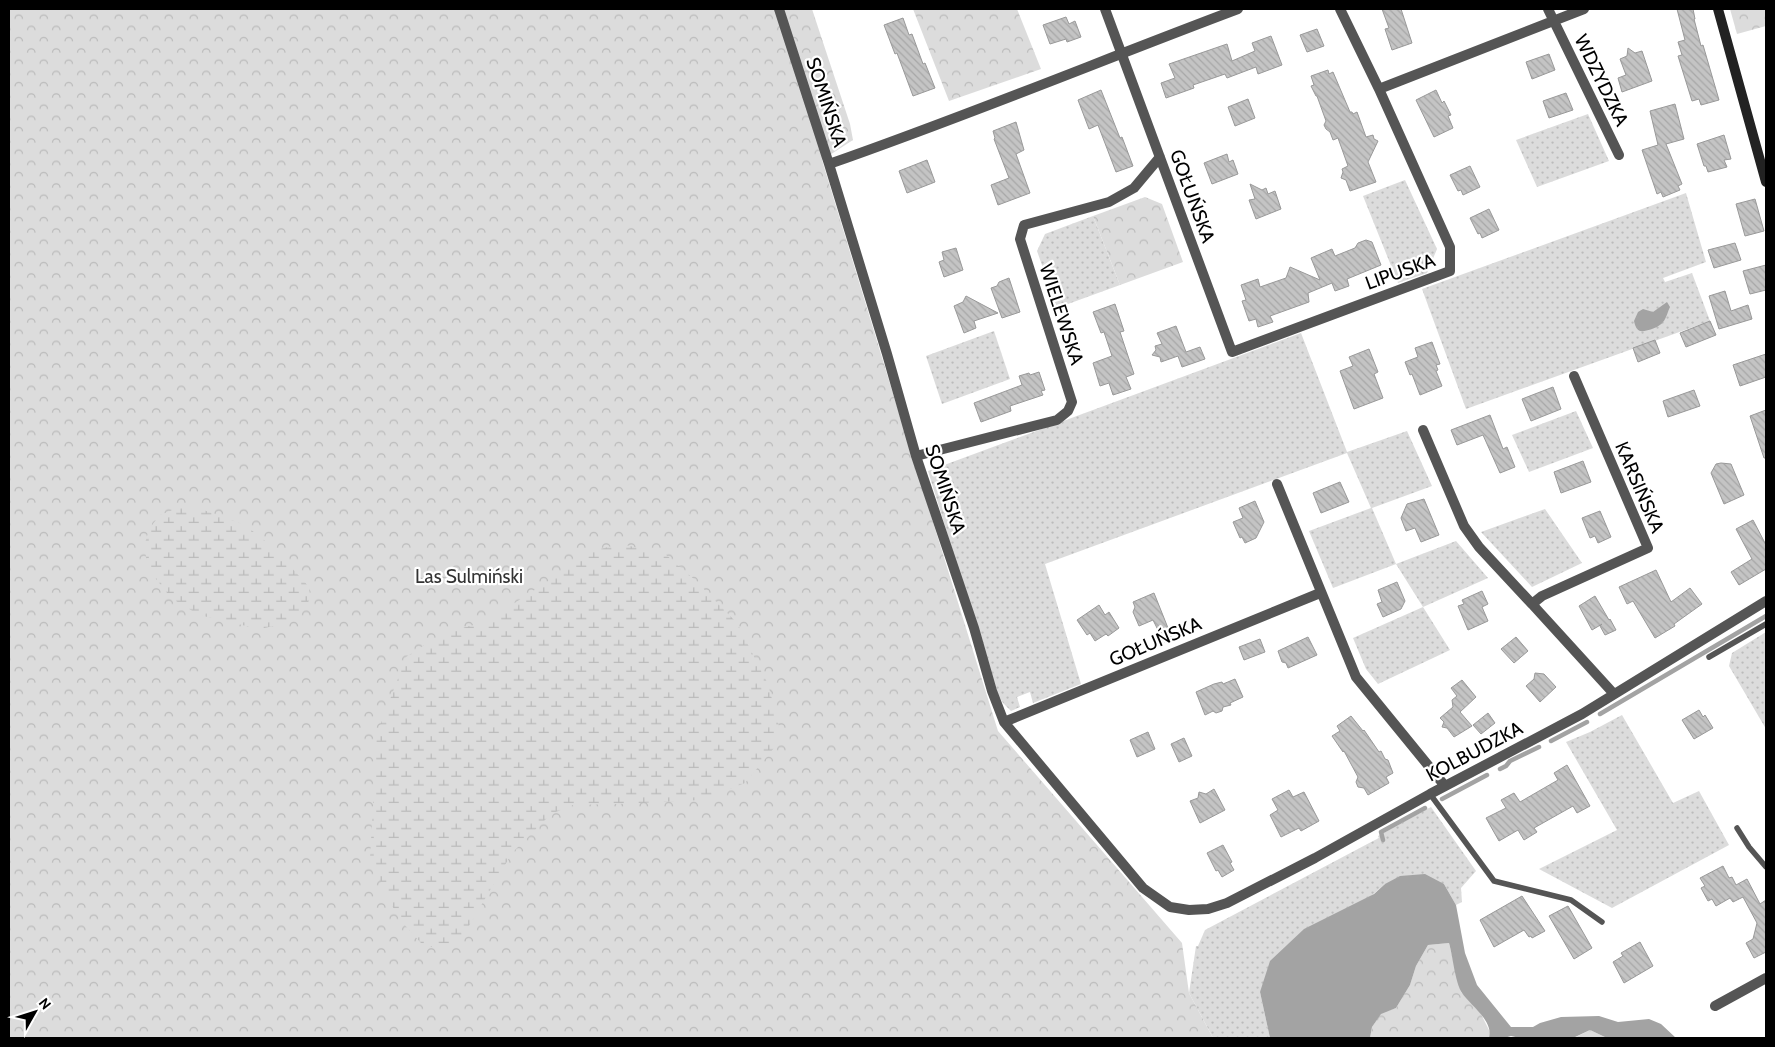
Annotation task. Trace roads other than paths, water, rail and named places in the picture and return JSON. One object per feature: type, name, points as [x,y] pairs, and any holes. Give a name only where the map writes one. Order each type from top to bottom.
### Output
[{"type":"street","name":"SOMIŃSKA","points":[[779,9],[829,164],[916,456],[974,628],[992,692],[1004,722],[1143,888],[1170,907],[1189,910]]},
{"type":"street","name":"GOŁUŃSKA","points":[[1105,9],[1232,352]]},
{"type":"street","points":[[829,164],[921,132],[1121,52],[1238,9]]},
{"type":"street","name":"LIPUSKA","points":[[1232,352],[1450,271],[1450,247],[1379,89],[1340,9]]},
{"type":"street","name":"WDZYDZKA","points":[[1548,9],[1619,155]]},
{"type":"street","name":"WDZYDZKA","points":[[1554,21],[1584,9]]},
{"type":"street","points":[[1718,9],[1766,182]]},
{"type":"street","points":[[1379,89],[1554,21]]},
{"type":"street","name":"WIELEWSKA","points":[[916,456],[1057,420],[1068,412],[1072,402],[1020,239],[1024,225],[1109,202],[1134,188],[1160,157]]},
{"type":"street","name":"KARSIŃSKA","points":[[1532,604],[1542,596],[1648,548],[1574,376]]},
{"type":"street","points":[[1423,430],[1464,526],[1479,547],[1614,694]]},
{"type":"street","points":[[1277,484],[1356,677],[1445,786]]},
{"type":"street","name":"GOŁUŃSKA","points":[[1004,722],[1320,592]]},
{"type":"street","name":"KOLBUDZKA","points":[[1189,910],[1208,910],[1227,903],[1315,858],[1430,794],[1582,714],[1766,601]]},
{"type":"street","points":[[1715,1006],[1766,978]]},
{"type":"lane","points":[[1709,657],[1766,624]]},
{"type":"lane","points":[[1430,794],[1494,881],[1571,900],[1602,922]]},
{"type":"lane","points":[[1737,828],[1749,847],[1766,867]]},
{"type":"waterway","points":[[1600,714],[1766,616]]},
{"type":"waterway","points":[[1551,741],[1587,722]]},
{"type":"waterway","points":[[1500,769],[1510,761],[1539,747]]},
{"type":"waterway","points":[[1442,799],[1487,775]]},
{"type":"waterway","points":[[1383,840],[1381,832],[1425,808]]},
{"type":"park label","name":"Las Sulmiński","points":[[469,576]]}]
